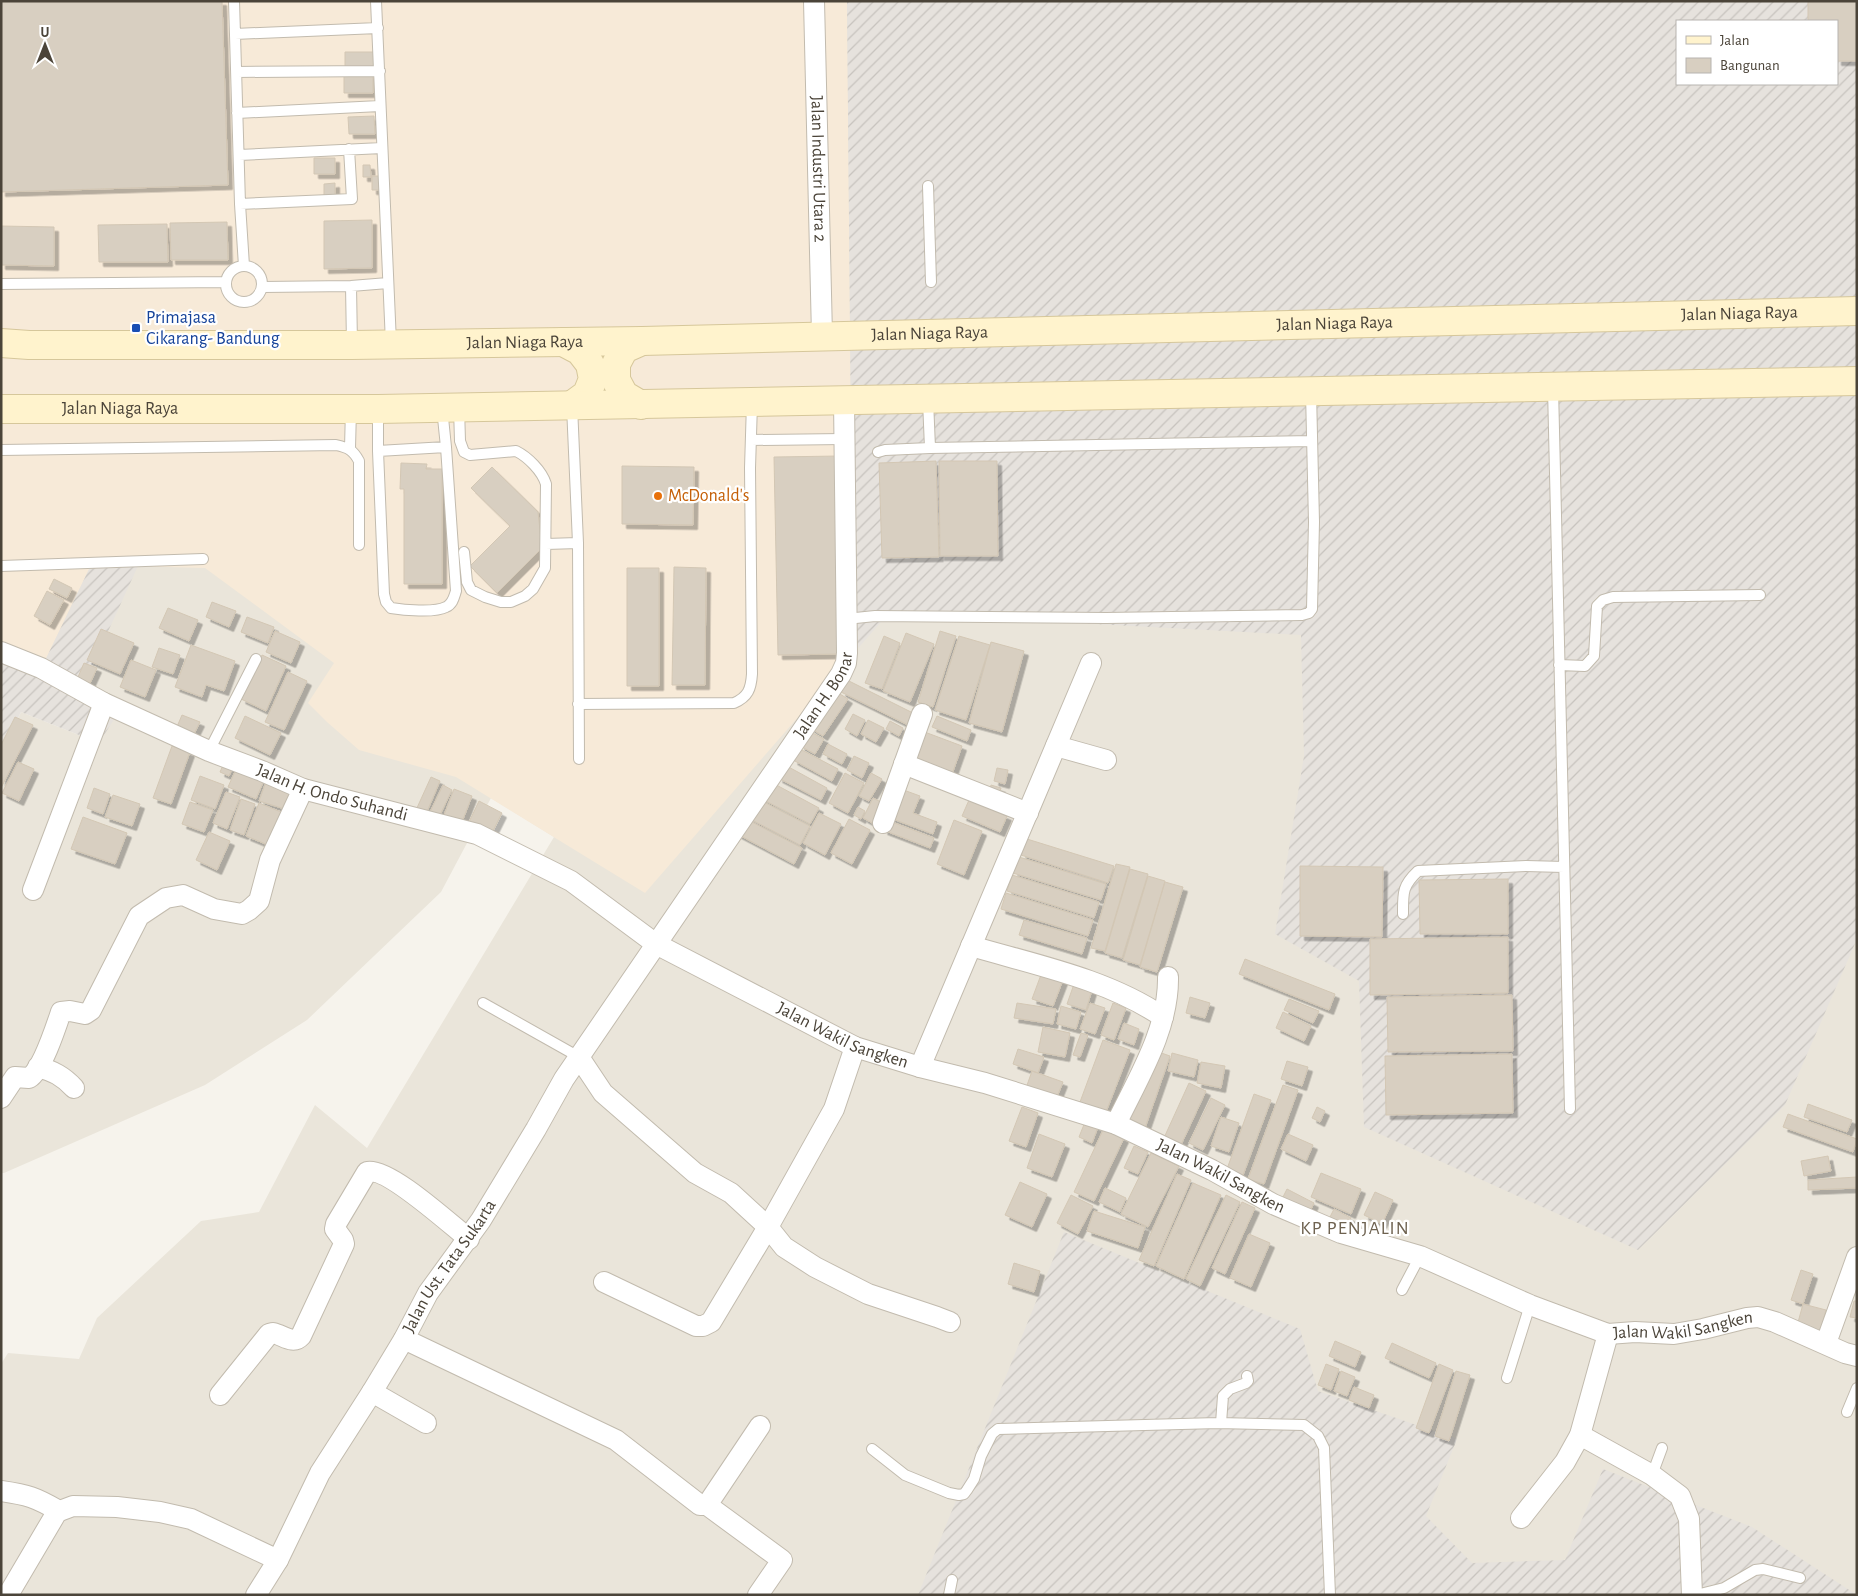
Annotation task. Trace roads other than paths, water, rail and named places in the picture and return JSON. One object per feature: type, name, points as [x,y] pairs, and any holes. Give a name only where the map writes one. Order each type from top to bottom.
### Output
[{"type":"main road","name":"Jalan Niaga Raya","points":[[1,343],[29,345],[352,345],[642,341],[822,335],[1857,311]]},
{"type":"main road","points":[[642,341],[624,350],[616,364],[616,380],[624,394],[642,405]]},
{"type":"main road","points":[[563,342],[580,351],[590,364],[593,379],[587,394],[572,405]]},
{"type":"main road","name":"Jalan Niaga Raya","points":[[1,409],[378,409],[1857,381]]},
{"type":"street","name":"Jalan Industri Utara 2","points":[[814,1],[822,335]]},
{"type":"street","name":"Jalan H. Bonar","points":[[656,944],[841,674],[846,663],[848,653],[844,400]]},
{"type":"street","name":"Jalan H. Ondo Suhandi","points":[[1,652],[41,668],[104,703],[209,751],[303,789],[477,834],[571,882],[656,944]]},
{"type":"street","points":[[920,1067],[1091,663]]},
{"type":"street","points":[[33,890],[104,703]]},
{"type":"street","points":[[883,823],[922,714]]},
{"type":"street","points":[[1056,746],[1106,760]]},
{"type":"street","points":[[904,764],[1028,813]]},
{"type":"street","points":[[1,1098],[15,1077],[32,1077],[51,1041],[61,1012],[70,1010],[85,1014],[91,1010],[139,916],[166,898],[183,895],[214,909],[242,914],[259,901],[270,860],[303,789]]},
{"type":"street","name":"Jalan Wakil Sangken","points":[[656,944],[855,1047],[920,1067],[985,1082],[1116,1124],[1212,1170],[1272,1204],[1341,1233],[1420,1256],[1530,1305],[1608,1334],[1635,1332],[1674,1334],[1758,1317],[1775,1322],[1857,1356]]},
{"type":"street","name":"Jalan Ust. Tata Sukarta","points":[[263,1592],[320,1473],[404,1340],[428,1293],[469,1239],[564,1079],[656,944]]},
{"type":"street","points":[[972,946],[1071,975],[1125,995],[1163,1017]]},
{"type":"street","points":[[1116,1124],[1154,1044],[1167,1003],[1168,977]]},
{"type":"street","points":[[604,1282],[696,1326],[703,1326],[711,1322],[768,1227],[834,1109],[855,1047]]},
{"type":"street","points":[[579,1057],[603,1093],[689,1168],[731,1193],[768,1227],[784,1247],[815,1267],[868,1294],[950,1322]]},
{"type":"street","points":[[38,1067],[53,1071],[74,1088]]},
{"type":"street","points":[[220,1395],[269,1334],[273,1333],[292,1340],[298,1339],[301,1336],[344,1244],[335,1230],[336,1224],[355,1189],[367,1172],[374,1170],[396,1180],[469,1239]]},
{"type":"street","points":[[1826,1343],[1857,1257]]},
{"type":"street","points":[[1521,1518],[1565,1462],[1580,1435],[1608,1334]]},
{"type":"street","points":[[404,1340],[616,1440],[700,1505],[707,1505],[782,1560],[758,1595]]},
{"type":"street","points":[[372,1392],[426,1423]]},
{"type":"street","points":[[707,1505],[760,1426]]},
{"type":"street","points":[[1580,1435],[1652,1475],[1680,1496],[1689,1519],[1692,1595]]},
{"type":"street","points":[[1,1491],[35,1498],[59,1511]]},
{"type":"street","points":[[8,1595],[59,1511],[73,1506],[117,1507],[160,1512],[191,1519],[278,1560]]},
{"type":"lane","points":[[234,1],[240,204],[244,266]]},
{"type":"lane","points":[[376,1],[391,343]]},
{"type":"lane","points":[[235,34],[378,28]]},
{"type":"lane","points":[[236,72],[380,71]]},
{"type":"lane","points":[[237,113],[380,106]]},
{"type":"lane","points":[[239,155],[382,148]]},
{"type":"lane","points":[[240,204],[352,199],[350,149]]},
{"type":"lane","points":[[928,186],[931,282]]},
{"type":"lane","points":[[244,266],[256,270],[264,280],[263,287],[257,298],[251,302],[239,302],[229,295],[226,282],[232,271],[237,267],[244,266]]},
{"type":"lane","points":[[1,284],[226,282]]},
{"type":"lane","points":[[263,287],[351,286],[388,283]]},
{"type":"lane","points":[[351,286],[352,345]]},
{"type":"lane","points":[[1553,387],[1570,1109]]},
{"type":"lane","points":[[846,619],[875,616],[1116,618],[1302,615],[1309,613],[1312,609],[1314,522],[1311,391]]},
{"type":"lane","points":[[928,398],[930,448]]},
{"type":"lane","points":[[578,704],[734,703],[744,698],[749,691],[752,674],[752,402]]},
{"type":"lane","points":[[572,405],[578,543],[579,759]]},
{"type":"lane","points":[[378,409],[378,451],[384,594],[386,602],[391,608],[434,610],[446,608],[453,602],[456,590],[446,447],[451,407]]},
{"type":"lane","points":[[451,407],[464,452],[470,455],[516,451],[523,455],[544,478],[546,484],[545,568],[540,579],[525,596],[511,602],[501,602],[471,590],[467,582],[464,552]]},
{"type":"lane","points":[[350,448],[351,409]]},
{"type":"lane","points":[[751,440],[844,439]]},
{"type":"lane","points":[[878,452],[930,448],[1312,441]]},
{"type":"lane","points":[[1,450],[336,445],[350,448],[355,453],[359,462],[359,545]]},
{"type":"lane","points":[[378,451],[446,447]]},
{"type":"lane","points":[[546,544],[578,543]]},
{"type":"lane","points":[[1,566],[203,559]]},
{"type":"lane","points":[[1559,665],[1585,666],[1590,662],[1594,656],[1597,606],[1603,600],[1613,597],[1760,595]]},
{"type":"lane","points":[[209,751],[256,659]]},
{"type":"lane","points":[[1403,914],[1402,893],[1408,881],[1418,871],[1526,866],[1564,867]]},
{"type":"lane","points":[[483,1003],[579,1057]]},
{"type":"lane","points":[[1402,1290],[1420,1256]]},
{"type":"lane","points":[[1507,1378],[1530,1305]]},
{"type":"lane","points":[[1221,1423],[1223,1396],[1230,1389],[1246,1383],[1248,1381],[1247,1376]]},
{"type":"lane","points":[[1847,1412],[1857,1388]]},
{"type":"lane","points":[[872,1449],[905,1475],[959,1496],[964,1494],[974,1479],[981,1456],[992,1434],[998,1429],[1221,1423],[1304,1425],[1318,1436],[1324,1448],[1330,1595]]},
{"type":"lane","points":[[1652,1475],[1662,1448]]},
{"type":"lane","points":[[1696,1595],[1724,1588],[1755,1570],[1764,1569],[1800,1578]]},
{"type":"lane","points":[[949,1595],[952,1580]]},
{"type":"place","name":"Primajasa Cikarang- Bandung","points":[[136,328]]},
{"type":"place","name":"McDonald's","points":[[658,496]]},
{"type":"district","name":"KP PENJALIN","points":[[1355,1228]]}]
